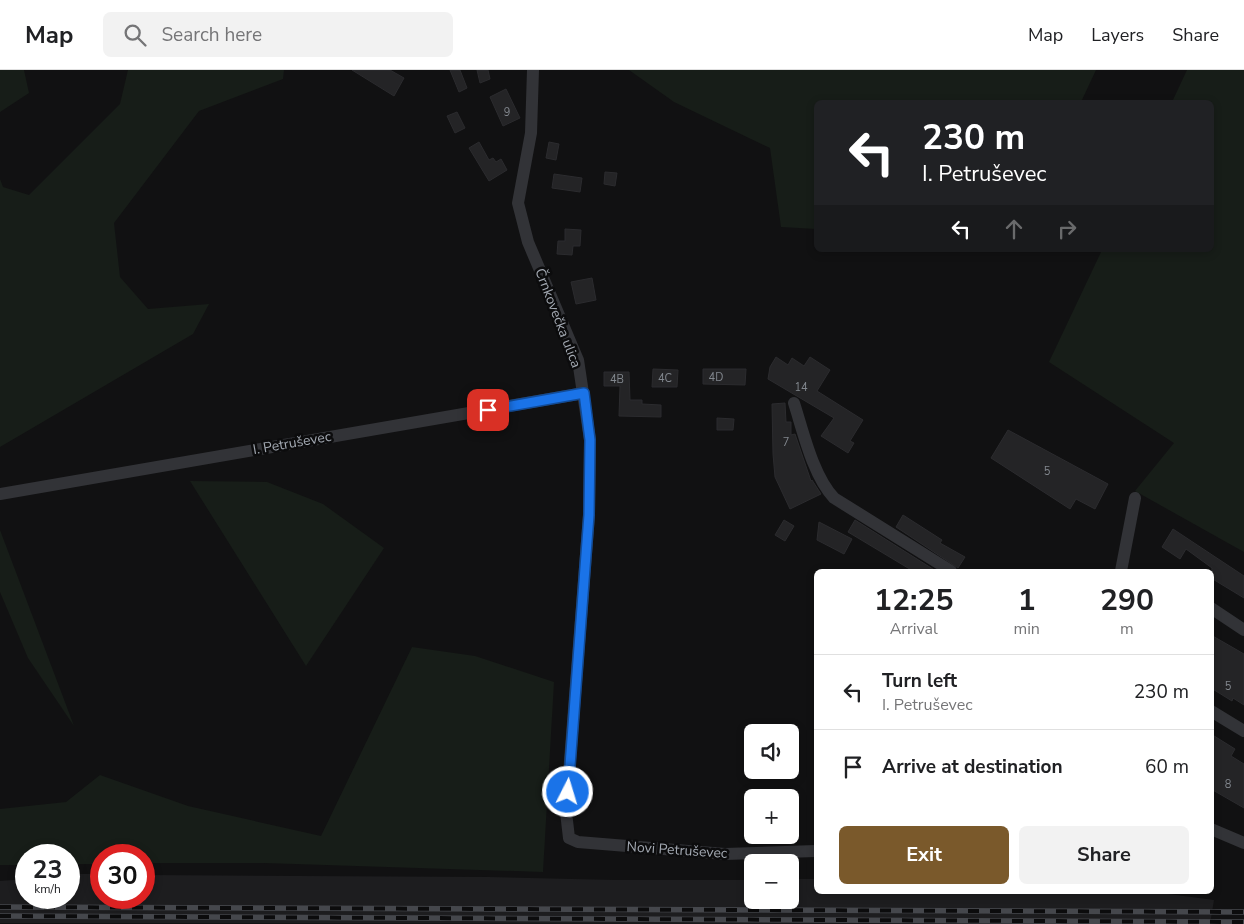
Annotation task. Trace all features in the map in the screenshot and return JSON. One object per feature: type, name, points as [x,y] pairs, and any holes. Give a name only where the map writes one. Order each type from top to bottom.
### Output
[{"type":"street","name":"Črnkovečka ulica","points":[[533,70],[531,134],[518,203],[528,242],[578,360],[590,440],[589,515],[566,812],[569,838]]},
{"type":"street","name":"I. Petruševec","points":[[0,494],[584,393]]},
{"type":"street","points":[[794,402],[819,476],[827,491],[834,498],[949,569]]},
{"type":"street","points":[[1121,569],[1135,498]]},
{"type":"street","points":[[1214,610],[1244,630]]},
{"type":"street","points":[[1214,712],[1244,731]]},
{"type":"street","points":[[1214,830],[1244,842]]},
{"type":"street","name":"Novi Petruševec","points":[[569,838],[578,842],[725,854],[814,851]]},
{"type":"shaded area","points":[[0,70],[24,70],[29,93],[0,112]]},
{"type":"shaded area","points":[[128,70],[284,70],[283,79],[199,111],[114,223],[120,277],[148,309],[209,304],[193,334],[0,447],[0,179],[3,187],[29,195],[120,104]]},
{"type":"shaded area","points":[[629,70],[1096,70],[1082,100],[814,100],[814,229],[781,227],[770,148],[674,102]]},
{"type":"shaded area","points":[[1187,70],[1244,70],[1244,552],[1135,491],[1174,443],[1049,362],[1101,252],[1214,252],[1214,100],[1173,100]]},
{"type":"shaded area","points":[[190,481],[267,482],[323,504],[384,548],[306,666]]},
{"type":"shaded area","points":[[0,530],[74,726],[28,658],[0,592]]},
{"type":"shaded area","points":[[412,647],[475,656],[554,682],[543,872],[264,863],[155,863],[155,844],[90,844],[90,864],[80,864],[80,844],[15,844],[15,865],[0,865],[0,809],[66,802],[100,775],[188,806],[321,836]]},
{"type":"shaded area","points":[[80,874],[90,874],[90,909],[155,909],[155,875],[744,880],[744,909],[799,909],[799,879],[814,879],[814,894],[1169,894],[1214,900],[1210,924],[0,923],[0,881],[15,880],[15,909],[80,909]]},
{"type":"building","points":[[352,70],[390,70],[404,78],[394,96]]},
{"type":"building","points":[[450,70],[460,70],[467,88],[459,92]]},
{"type":"building","points":[[477,70],[488,70],[490,79],[480,83]]},
{"type":"building","points":[[506,89],[520,118],[503,126],[490,97]]},
{"type":"building","points":[[457,112],[465,128],[455,133],[447,116]]},
{"type":"building","points":[[479,142],[489,160],[493,158],[496,162],[501,159],[507,170],[489,181],[469,148]]},
{"type":"building","points":[[549,142],[559,144],[556,160],[546,158]]},
{"type":"building","points":[[605,172],[617,173],[615,186],[604,184]]},
{"type":"building","points":[[554,174],[582,178],[580,192],[552,188]]},
{"type":"building","points":[[565,229],[581,230],[580,246],[573,246],[572,255],[557,254],[558,241],[565,241]]},
{"type":"building","points":[[592,278],[596,300],[576,304],[571,282]]},
{"type":"building","points":[[776,357],[788,365],[792,358],[804,366],[810,357],[830,370],[817,391],[863,420],[850,441],[854,443],[848,453],[821,436],[834,418],[768,379],[770,367]]},
{"type":"building","points":[[653,369],[678,370],[677,387],[652,387]]},
{"type":"building","points":[[703,369],[746,369],[745,385],[703,384]]},
{"type":"building","points":[[604,372],[629,372],[630,400],[642,400],[642,404],[661,405],[661,417],[619,416],[620,386],[604,386]]},
{"type":"building","points":[[785,403],[786,422],[791,422],[791,435],[795,434],[811,481],[821,494],[790,509],[775,477],[773,454],[772,404]]},
{"type":"building","points":[[717,418],[734,419],[733,430],[717,430]]},
{"type":"building","points":[[1008,430],[1108,484],[1095,509],[1076,499],[1070,509],[991,458]]},
{"type":"building","points":[[903,515],[942,540],[940,543],[965,557],[958,568],[896,527]]},
{"type":"building","points":[[784,520],[794,526],[785,541],[775,535]]},
{"type":"building","points":[[855,520],[933,569],[910,569],[848,532]]},
{"type":"building","points":[[819,522],[852,539],[844,554],[817,540]]},
{"type":"building","points":[[1173,529],[1244,576],[1244,598],[1214,580],[1214,569],[1186,549],[1180,559],[1162,547]]},
{"type":"building","points":[[1214,637],[1244,654],[1244,705],[1233,698],[1232,701],[1214,690]]},
{"type":"building","points":[[1214,736],[1235,749],[1231,756],[1244,764],[1244,808],[1214,791]]},
{"type":"railway","points":[[0,907],[1244,912]]},
{"type":"railway","points":[[0,916],[1244,922]]},
{"type":"route","points":[[488,410],[584,393],[590,440],[589,515],[582,634],[568,792]]}]
